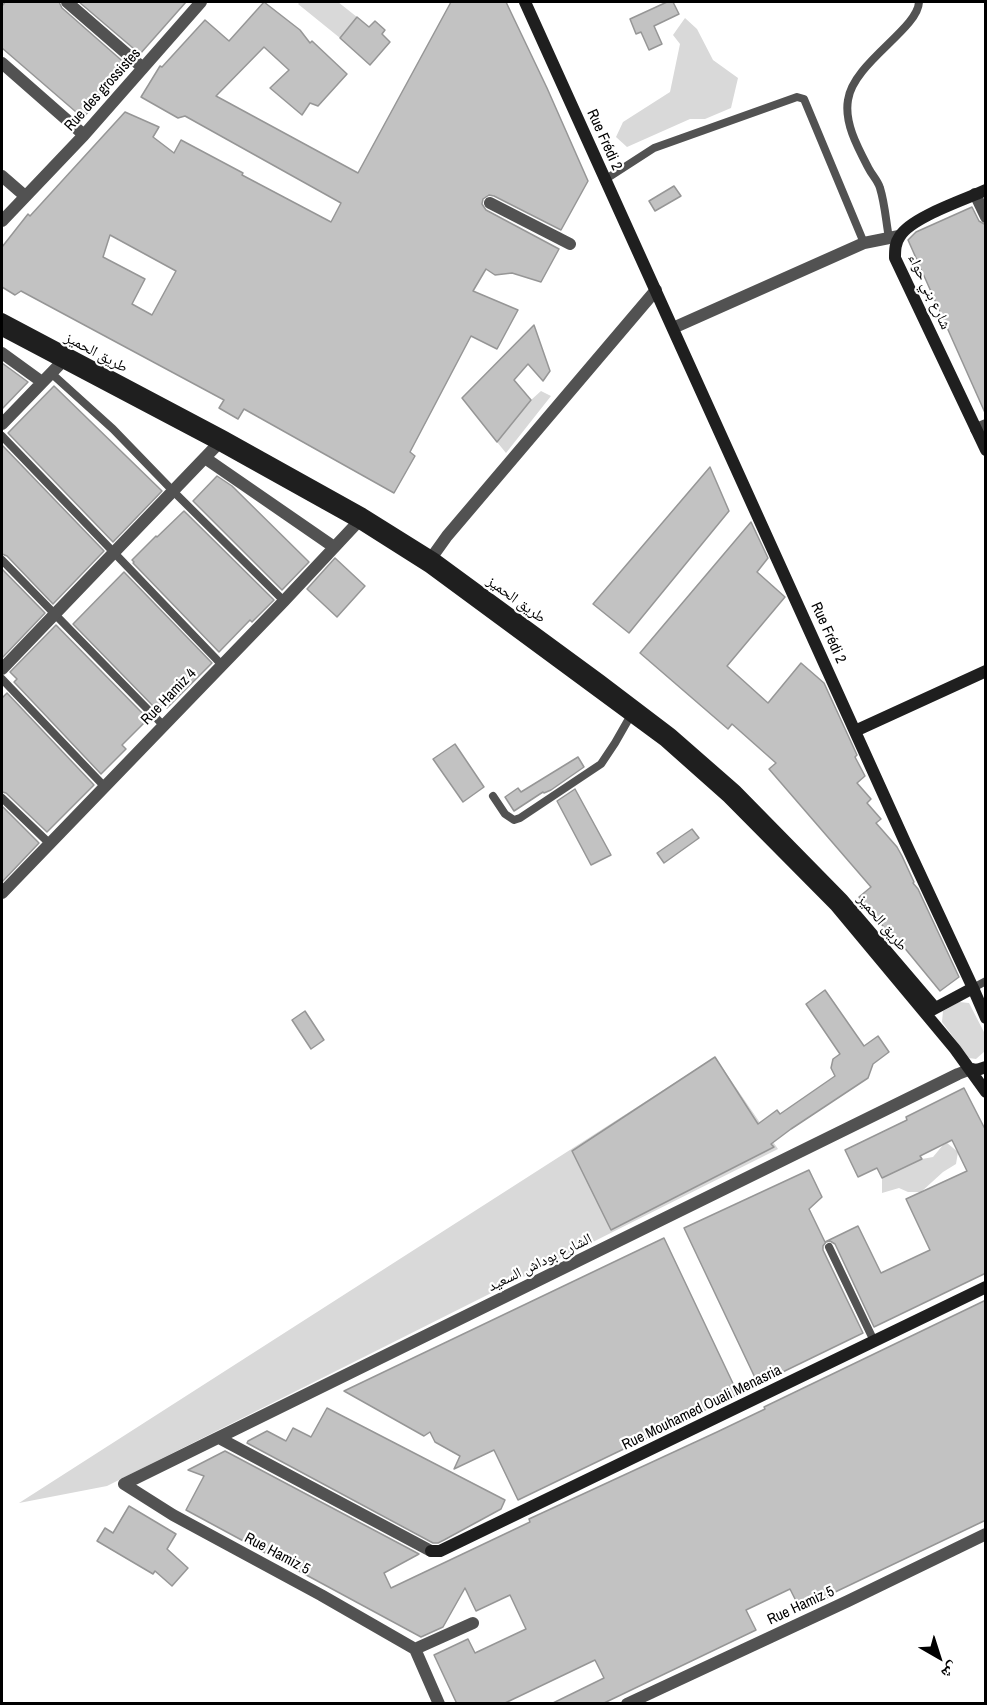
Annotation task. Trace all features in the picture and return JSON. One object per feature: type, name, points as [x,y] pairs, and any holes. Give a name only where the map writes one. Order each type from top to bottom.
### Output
[{"type":"main road","name":"Rue Frédi 2","points":[[525,2],[904,842],[986,1018]]},
{"type":"main road","points":[[894,237],[920,219],[980,192]]},
{"type":"main road","name":"شارع بني حواء","points":[[894,237],[895,258],[981,427],[986,450]]},
{"type":"main road","name":"طريق الحميز","points":[[2,319],[223,436],[363,514],[432,557],[671,734],[735,790],[842,899],[930,1011]]},
{"type":"main road","name":"طريق الحميز","points":[[2,330],[218,444],[358,522],[429,567],[631,715],[665,741],[736,804],[835,905],[930,1011]]},
{"type":"main road","points":[[855,731],[986,671]]},
{"type":"main road","points":[[973,988],[930,1011],[986,1092]]},
{"type":"main road","points":[[970,1070],[986,1067]]},
{"type":"main road","name":"Rue Mouhamed Ouali Menasria","points":[[431,1551],[440,1551],[986,1287]]},
{"type":"street","points":[[67,2],[143,68]]},
{"type":"street","name":"Rue des grossistes","points":[[2,221],[84,135],[198,3]]},
{"type":"street","points":[[2,63],[84,135]]},
{"type":"street","points":[[2,176],[25,196]]},
{"type":"street","points":[[980,192],[986,217]]},
{"type":"street","points":[[490,203],[570,244]]},
{"type":"street","points":[[673,328],[864,243],[894,237]]},
{"type":"street","points":[[432,557],[447,536],[656,290]]},
{"type":"street","points":[[2,353],[47,378]]},
{"type":"street","points":[[2,424],[61,363]]},
{"type":"street","points":[[2,669],[218,444]]},
{"type":"street","points":[[205,458],[334,547]]},
{"type":"street","name":"Rue Hamiz 4","points":[[2,893],[358,522]]},
{"type":"street","name":"الشارع بوداش السعيد","points":[[124,1485],[938,1083],[970,1070]]},
{"type":"street","points":[[219,1438],[431,1551]]},
{"type":"street","name":"Rue Hamiz 5","points":[[124,1485],[173,1515],[416,1649]]},
{"type":"street","name":"Rue Hamiz 5","points":[[627,1704],[986,1534]]},
{"type":"street","points":[[439,1704],[416,1649],[473,1623]]},
{"type":"lane","points":[[894,237],[880,187],[869,170],[848,121],[848,99],[865,66],[907,25],[919,2]]},
{"type":"lane","points":[[606,179],[654,148],[796,97],[804,99],[864,243]]},
{"type":"lane","points":[[47,378],[113,429],[284,601]]},
{"type":"lane","points":[[2,436],[222,664]]},
{"type":"lane","points":[[2,560],[163,725]]},
{"type":"lane","points":[[2,679],[105,786]]},
{"type":"lane","points":[[493,796],[506,814],[514,820],[520,818],[601,764],[631,715]]},
{"type":"lane","points":[[2,798],[49,843]]},
{"type":"lane","points":[[973,988],[986,981]]},
{"type":"lane","points":[[829,1247],[874,1341]]},
{"type":"shaded area","points":[[300,2],[338,2],[357,17],[340,38],[298,4]]},
{"type":"shaded area","points":[[685,18],[697,29],[713,60],[738,78],[731,108],[705,119],[690,119],[627,147],[616,137],[623,122],[670,92],[680,44],[673,35]]},
{"type":"shaded area","points":[[541,391],[551,396],[506,453],[497,442]]},
{"type":"shaded area","points":[[959,1002],[969,1003],[985,1034],[985,1051],[976,1059],[969,1058],[942,1022],[943,1011]]},
{"type":"shaded area","points":[[715,1057],[778,1149],[107,1486],[19,1503]]},
{"type":"shaded area","points":[[947,1143],[958,1152],[956,1164],[943,1172],[921,1192],[908,1192],[899,1188],[882,1193],[882,1178],[922,1159],[933,1157]]},
{"type":"building","points":[[5,2],[59,2],[62,8],[128,66],[83,118],[2,48],[2,6]]},
{"type":"building","points":[[79,2],[186,2],[140,54]]},
{"type":"building","points":[[264,2],[300,30],[310,43],[312,41],[347,74],[318,106],[310,103],[302,115],[270,88],[289,70],[264,47],[216,96],[358,173],[451,2],[506,2],[588,181],[561,230],[494,196],[489,195],[483,199],[482,204],[486,210],[559,249],[541,282],[512,273],[495,275],[486,269],[473,291],[518,310],[497,349],[471,336],[410,452],[415,456],[394,493],[244,409],[238,419],[219,408],[224,400],[21,291],[15,295],[2,287],[2,247],[28,214],[30,216],[125,112],[159,127],[153,137],[174,153],[181,140],[331,222],[341,203],[185,116],[178,118],[141,97],[160,66],[162,67],[205,20],[229,41]],"holes":[[[110,235],[176,271],[152,315],[132,304],[145,279],[103,257]]]},
{"type":"building","points":[[667,2],[673,2],[679,14],[654,26],[662,44],[649,50],[641,32],[636,34],[630,19]]},
{"type":"building","points":[[357,17],[369,27],[375,21],[385,30],[382,34],[390,42],[370,65],[340,38]]},
{"type":"building","points":[[674,186],[681,196],[655,211],[649,201]]},
{"type":"building","points":[[972,207],[979,221],[986,225],[986,415],[908,240],[916,232]]},
{"type":"building","points":[[534,325],[550,371],[543,381],[528,364],[514,380],[531,400],[497,442],[462,398]]},
{"type":"building","points":[[2,363],[28,382],[2,409]]},
{"type":"building","points":[[54,386],[162,491],[113,542],[8,433]]},
{"type":"building","points":[[2,445],[104,551],[53,604],[7,556],[2,554]]},
{"type":"building","points":[[710,467],[729,511],[629,633],[593,604]]},
{"type":"building","points":[[217,476],[232,486],[309,562],[282,590],[193,501]]},
{"type":"building","points":[[184,511],[274,600],[252,622],[250,620],[219,652],[132,560]]},
{"type":"building","points":[[751,522],[768,558],[757,572],[785,597],[727,666],[768,703],[801,663],[824,683],[865,776],[857,783],[871,799],[867,803],[881,819],[876,823],[902,856],[959,977],[940,991],[859,897],[871,887],[769,769],[776,763],[732,724],[728,729],[640,653]]},
{"type":"building","points":[[335,558],[365,586],[337,617],[307,589]]},
{"type":"building","points":[[2,569],[45,613],[2,658]]},
{"type":"building","points":[[124,572],[212,663],[167,708],[163,704],[157,710],[73,624]]},
{"type":"building","points":[[56,625],[148,719],[122,745],[126,749],[101,774],[14,682],[17,679],[10,672]]},
{"type":"building","points":[[7,693],[94,785],[47,832],[6,793],[2,792],[2,698]]},
{"type":"building","points":[[455,744],[484,787],[463,802],[433,759]]},
{"type":"building","points":[[578,757],[584,767],[551,790],[543,792],[514,811],[505,797],[518,788],[521,792]]},
{"type":"building","points":[[575,789],[611,855],[591,865],[557,801]]},
{"type":"building","points":[[2,806],[39,843],[2,882]]},
{"type":"building","points":[[692,829],[699,838],[664,863],[657,853]]},
{"type":"building","points":[[825,990],[864,1046],[878,1036],[889,1052],[873,1064],[868,1078],[791,1129],[771,1144],[774,1147],[611,1230],[572,1151],[715,1057],[758,1124],[777,1110],[780,1114],[835,1076],[831,1068],[833,1059],[840,1054],[806,1004]]},
{"type":"building","points":[[305,1011],[324,1040],[311,1049],[292,1020]]},
{"type":"building","points":[[964,1088],[986,1131],[986,1273],[874,1327],[835,1244],[830,1241],[826,1242],[823,1250],[863,1333],[758,1384],[684,1228],[809,1170],[822,1197],[809,1209],[825,1242],[858,1226],[881,1273],[930,1250],[906,1199],[967,1171],[952,1140],[920,1156],[922,1159],[882,1178],[877,1168],[858,1177],[845,1150],[907,1120],[906,1117]]},
{"type":"building","points":[[664,1238],[738,1394],[518,1500],[494,1450],[454,1469],[460,1456],[435,1442],[430,1432],[424,1436],[344,1391]]},
{"type":"building","points":[[986,1300],[986,1520],[831,1594],[801,1611],[790,1589],[746,1610],[756,1630],[602,1704],[551,1704],[604,1678],[595,1660],[503,1704],[457,1704],[434,1655],[468,1639],[475,1653],[526,1629],[510,1595],[476,1611],[465,1588],[443,1627],[421,1637],[186,1510],[204,1476],[188,1470],[225,1451],[419,1554],[384,1573],[391,1588],[530,1522],[529,1519],[765,1409],[764,1407]]},
{"type":"building","points":[[327,1408],[505,1500],[501,1509],[438,1543],[433,1543],[247,1443],[267,1431],[286,1441],[293,1428],[311,1437]]},
{"type":"building","points":[[129,1506],[176,1534],[167,1549],[188,1568],[172,1586],[155,1571],[153,1574],[97,1541],[105,1528],[113,1533]]}]
